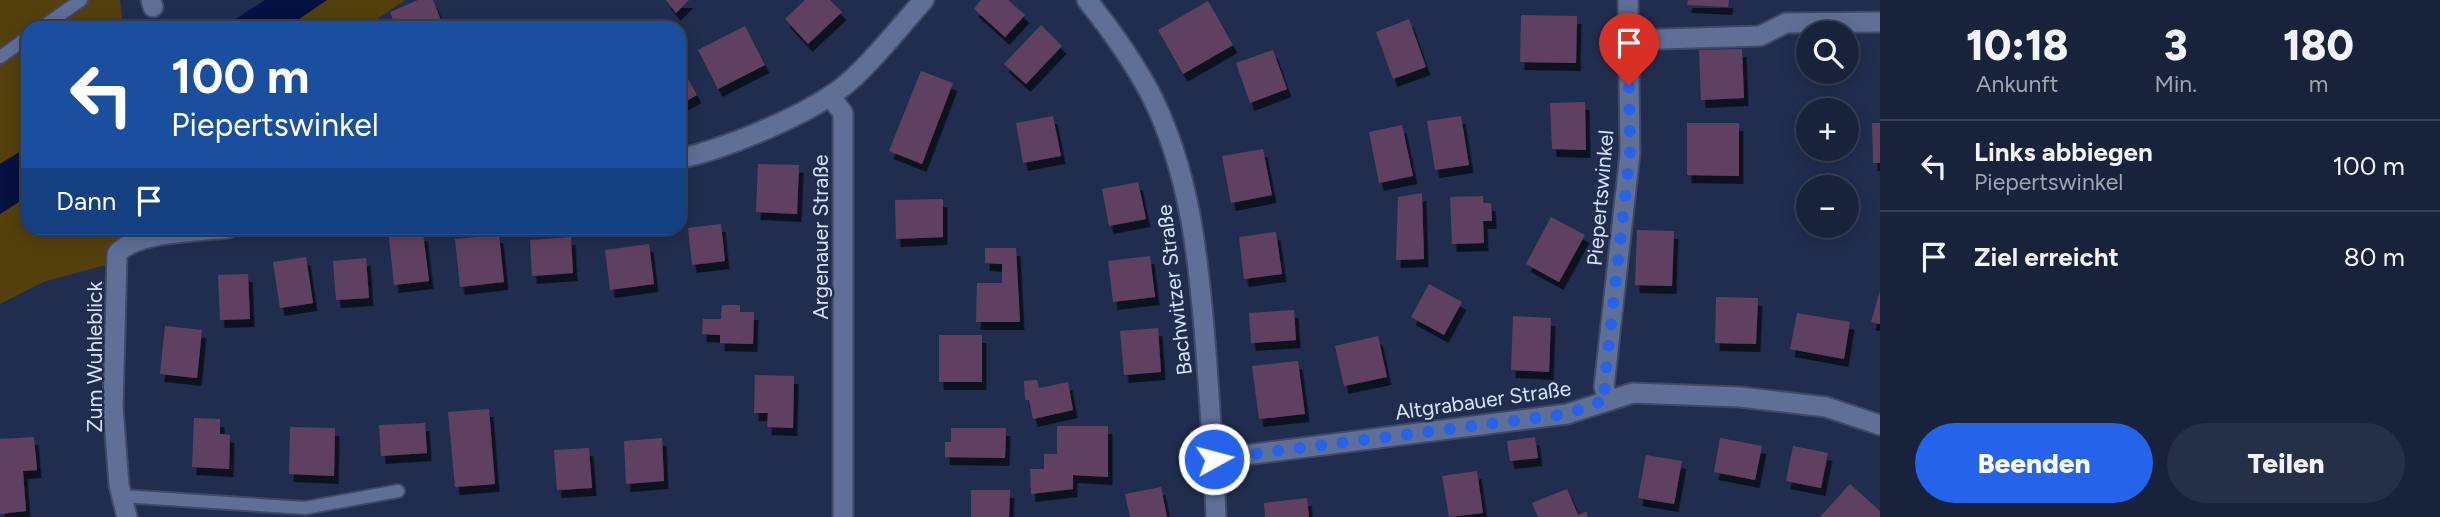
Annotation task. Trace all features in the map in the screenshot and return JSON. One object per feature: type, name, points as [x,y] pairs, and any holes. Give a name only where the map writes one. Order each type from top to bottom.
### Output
[{"type":"street","points":[[686,157],[760,131],[830,96],[851,80],[924,0]]},
{"type":"street","name":"Bachwitzer Straße","points":[[1087,0],[1122,43],[1151,94],[1178,163],[1194,224],[1214,459],[1216,517]]},
{"type":"street","name":"Piepertswinkel","points":[[1608,399],[1604,387],[1630,153],[1628,0]]},
{"type":"street","points":[[1629,40],[1760,36],[1786,23],[1880,22]]},
{"type":"street","name":"Argenauer Straße","points":[[830,96],[843,113],[843,517]]},
{"type":"street","name":"Zum Wuhleblick","points":[[127,517],[122,496],[113,407],[117,254],[132,242],[177,235]]},
{"type":"street","name":"Altgrabauer Straße","points":[[1214,459],[1567,414],[1633,393],[1740,397],[1826,407],[1880,425]]},
{"type":"lane","points":[[51,21],[81,0]]},
{"type":"lane","points":[[0,57],[21,42]]},
{"type":"lane","points":[[122,496],[305,508],[398,491]]},
{"type":"shaded area","points":[[0,0],[120,0],[122,21],[21,21],[21,151],[0,164]]},
{"type":"shaded area","points":[[265,0],[327,0],[296,21],[233,21]]},
{"type":"shaded area","points":[[327,0],[405,0],[374,21],[296,21]]},
{"type":"shaded area","points":[[21,151],[21,200],[0,214],[0,164]]},
{"type":"shaded area","points":[[21,200],[21,235],[128,235],[109,254],[109,264],[43,282],[0,304],[0,214]]},
{"type":"building","points":[[418,0],[433,0],[441,21],[393,21],[390,12]]},
{"type":"building","points":[[666,0],[689,0],[676,13]]},
{"type":"building","points":[[805,0],[830,0],[842,12],[808,44],[785,19]]},
{"type":"building","points":[[981,0],[1008,0],[1025,15],[1005,37],[974,9]]},
{"type":"building","points":[[1688,0],[1729,0],[1728,7],[1687,5]]},
{"type":"building","points":[[1208,1],[1233,45],[1183,74],[1158,30]]},
{"type":"building","points":[[1521,15],[1577,16],[1576,63],[1520,62]]},
{"type":"building","points":[[1409,19],[1426,67],[1393,79],[1376,32]]},
{"type":"building","points":[[1041,25],[1062,46],[1026,84],[1004,64]]},
{"type":"building","points":[[745,26],[765,65],[718,89],[698,50]]},
{"type":"building","points":[[1742,49],[1744,98],[1701,100],[1699,50]]},
{"type":"building","points":[[1273,50],[1287,89],[1250,103],[1236,63]]},
{"type":"building","points":[[921,71],[953,83],[922,164],[889,151]]},
{"type":"building","points":[[686,75],[697,95],[686,101]]},
{"type":"building","points":[[1585,102],[1586,150],[1552,149],[1550,103]]},
{"type":"building","points":[[1053,116],[1061,156],[1023,163],[1016,123]]},
{"type":"building","points":[[1461,116],[1469,165],[1435,170],[1427,121]]},
{"type":"building","points":[[1687,123],[1739,123],[1739,176],[1687,175]]},
{"type":"building","points":[[1872,123],[1880,123],[1880,163],[1873,163]]},
{"type":"building","points":[[1402,125],[1413,176],[1379,183],[1369,132]]},
{"type":"building","points":[[1263,149],[1272,195],[1231,203],[1222,156]]},
{"type":"building","points":[[758,164],[799,165],[797,214],[756,212]]},
{"type":"building","points":[[1138,182],[1146,219],[1109,226],[1102,189]]},
{"type":"building","points":[[1422,193],[1424,259],[1396,260],[1398,197]]},
{"type":"building","points":[[1483,196],[1483,203],[1491,203],[1492,221],[1483,221],[1484,243],[1452,244],[1450,197]]},
{"type":"building","points":[[943,199],[943,237],[896,239],[895,200]]},
{"type":"building","points":[[1551,217],[1585,235],[1559,282],[1526,264]]},
{"type":"building","points":[[721,224],[725,261],[692,265],[688,228]]},
{"type":"building","points":[[1637,230],[1674,231],[1672,286],[1635,285]]},
{"type":"building","points":[[1276,232],[1282,274],[1244,279],[1239,237]]},
{"type":"building","points":[[423,235],[429,281],[394,285],[389,237]]},
{"type":"building","points":[[499,235],[504,282],[460,287],[455,239]]},
{"type":"building","points":[[571,237],[573,273],[532,276],[530,240]]},
{"type":"building","points":[[649,244],[654,284],[610,290],[605,250]]},
{"type":"building","points":[[985,248],[1016,248],[1020,322],[976,322],[977,283],[1002,283],[1002,264],[985,263]]},
{"type":"building","points":[[1150,256],[1155,297],[1113,302],[1108,261]]},
{"type":"building","points":[[306,257],[313,303],[280,308],[273,262]]},
{"type":"building","points":[[366,258],[369,298],[336,300],[333,261]]},
{"type":"building","points":[[248,274],[250,319],[220,320],[218,275]]},
{"type":"building","points":[[1429,284],[1462,302],[1444,335],[1411,317]]},
{"type":"building","points":[[1880,291],[1880,324],[1871,322]]},
{"type":"building","points":[[1716,297],[1758,298],[1756,344],[1715,343]]},
{"type":"building","points":[[722,305],[740,305],[740,312],[754,312],[753,344],[720,343],[720,335],[702,334],[703,319],[721,319]]},
{"type":"building","points":[[1294,310],[1296,340],[1251,343],[1249,313]]},
{"type":"building","points":[[1797,313],[1850,322],[1844,359],[1790,349]]},
{"type":"building","points":[[1513,316],[1551,318],[1549,372],[1511,370]]},
{"type":"building","points":[[165,326],[202,330],[197,378],[160,374]]},
{"type":"building","points":[[1158,328],[1161,372],[1124,375],[1120,331]]},
{"type":"building","points":[[939,335],[982,335],[982,382],[939,382]]},
{"type":"building","points":[[1378,336],[1387,377],[1344,386],[1335,346]]},
{"type":"building","points":[[1298,361],[1305,414],[1259,419],[1252,366]]},
{"type":"building","points":[[755,375],[794,376],[793,428],[767,427],[768,413],[754,413]]},
{"type":"building","points":[[1037,380],[1039,388],[1068,382],[1073,410],[1033,419],[1029,400],[1025,400],[1024,381]]},
{"type":"building","points":[[489,409],[495,484],[455,487],[448,412]]},
{"type":"building","points":[[194,418],[220,419],[220,434],[230,435],[229,469],[192,467]]},
{"type":"building","points":[[425,423],[427,453],[381,456],[379,425]]},
{"type":"building","points":[[1057,426],[1108,426],[1108,477],[1073,475],[1073,489],[1031,494],[1030,469],[1044,469],[1044,454],[1057,454]]},
{"type":"building","points":[[290,427],[335,428],[334,476],[289,474]]},
{"type":"building","points":[[951,428],[1006,428],[1005,458],[945,457],[945,442],[951,442]]},
{"type":"building","points":[[34,437],[37,470],[23,471],[26,511],[0,514],[0,439]]},
{"type":"building","points":[[1535,437],[1538,458],[1510,461],[1507,441]]},
{"type":"building","points":[[662,438],[664,481],[626,484],[624,441]]},
{"type":"building","points":[[1720,438],[1762,446],[1755,480],[1714,472]]},
{"type":"building","points":[[1793,446],[1828,453],[1821,488],[1786,481]]},
{"type":"building","points":[[589,448],[592,488],[557,490],[554,450]]},
{"type":"building","points":[[1646,455],[1682,461],[1674,504],[1638,498]]},
{"type":"building","points":[[1477,471],[1483,513],[1449,517],[1442,476]]},
{"type":"building","points":[[1850,484],[1880,511],[1880,517],[1820,517]]},
{"type":"building","points":[[1161,487],[1167,517],[1130,517],[1125,494]]},
{"type":"building","points":[[1567,489],[1578,515],[1586,512],[1588,517],[1538,517],[1532,503]]},
{"type":"building","points":[[971,490],[1010,490],[1009,517],[971,517]]},
{"type":"building","points":[[1307,498],[1309,517],[1265,517],[1264,503]]},
{"type":"route","points":[[1214,459],[1567,414],[1608,399],[1604,387],[1630,153],[1629,85]]}]
